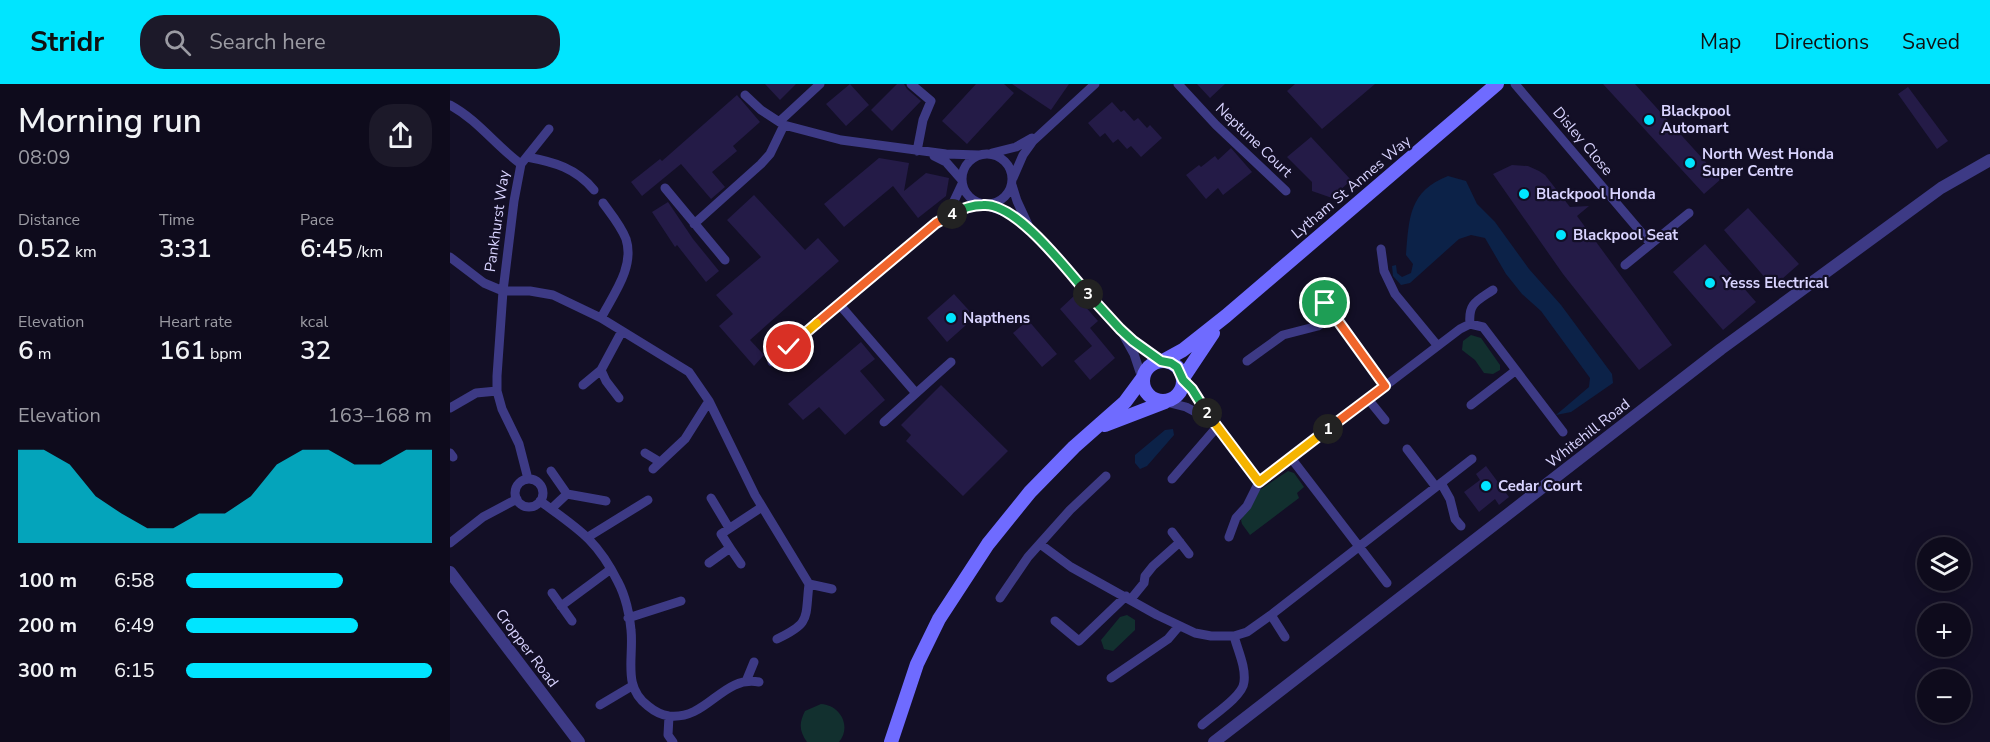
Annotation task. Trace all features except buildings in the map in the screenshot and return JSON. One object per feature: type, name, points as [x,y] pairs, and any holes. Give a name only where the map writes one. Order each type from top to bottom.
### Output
[{"type":"main road","name":"Lytham St Annes Way","points":[[1162,361],[1176,354],[1226,316],[1497,84]]},
{"type":"main road","name":"Lytham St Annes Way","points":[[1183,379],[1208,339],[1226,316]]},
{"type":"main road","points":[[891,742],[917,664],[939,619],[988,544],[1030,492],[1074,447],[1092,431],[1125,402],[1149,366],[1162,361],[1177,367],[1183,379],[1180,393],[1173,399],[1092,431]]},
{"type":"main road","points":[[1142,378],[1142,386],[1147,395],[1156,401],[1165,402]]},
{"type":"street","points":[[694,224],[766,159],[782,123],[820,84]]},
{"type":"street","points":[[911,84],[931,101],[923,120],[917,151]]},
{"type":"street","points":[[936,223],[958,211],[1000,201],[1009,191],[1023,155],[1042,132],[1095,84]]},
{"type":"street","name":"Neptune Court","points":[[1178,84],[1286,191]]},
{"type":"street","name":"Disley Close","points":[[1515,84],[1651,244]]},
{"type":"street","points":[[745,95],[761,110],[782,123],[841,140],[917,151],[954,155],[984,154],[1016,147],[1042,132]]},
{"type":"street","points":[[450,105],[464,112],[503,151],[524,161]]},
{"type":"street","name":"Pankhurst Way","points":[[497,391],[503,291],[514,201],[524,161],[549,129]]},
{"type":"street","points":[[917,151],[946,162],[961,182],[967,196],[978,203],[1010,214],[1030,229],[1120,329],[1162,361]]},
{"type":"street","points":[[772,362],[936,223],[954,201],[966,164],[984,154],[1001,158],[1006,162],[1012,173],[1017,201],[1030,229]]},
{"type":"street","name":"Whitehill Road","points":[[1214,742],[1720,349],[1941,188],[1990,160]]},
{"type":"street","name":"Pankhurst Way","points":[[524,161],[563,165],[575,171],[594,190]]},
{"type":"street","points":[[665,188],[725,260]]},
{"type":"street","points":[[601,318],[626,271],[627,256],[627,241],[603,203]]},
{"type":"street","points":[[1625,265],[1689,213]]},
{"type":"street","points":[[1381,249],[1384,271],[1395,294],[1437,345]]},
{"type":"street","points":[[450,257],[484,283],[503,291],[553,294],[601,318],[689,372],[709,401],[762,507],[809,584],[806,617],[796,630],[777,639]]},
{"type":"street","points":[[1470,324],[1469,314],[1473,304],[1493,290]]},
{"type":"street","points":[[1325,303],[1385,386]]},
{"type":"street","points":[[839,304],[915,392]]},
{"type":"street","points":[[1247,361],[1283,335],[1318,326],[1334,315]]},
{"type":"street","points":[[1229,537],[1236,518],[1247,506],[1259,482],[1437,345],[1470,324],[1483,327],[1563,432]]},
{"type":"street","points":[[1120,329],[1134,354],[1142,378]]},
{"type":"street","points":[[583,385],[601,370],[622,331]]},
{"type":"street","points":[[884,422],[951,362]]},
{"type":"street","points":[[601,370],[619,398]]},
{"type":"street","points":[[1471,405],[1515,371]]},
{"type":"street","points":[[1183,379],[1259,482]]},
{"type":"street","points":[[450,408],[476,393],[497,391],[508,424],[519,444],[528,479]]},
{"type":"street","points":[[1368,399],[1385,420]]},
{"type":"street","points":[[645,453],[657,465],[685,439],[709,401]]},
{"type":"street","points":[[1165,402],[1194,410],[1216,425]]},
{"type":"street","points":[[1172,479],[1216,425]]},
{"type":"street","points":[[1407,449],[1450,499],[1455,519],[1461,525]]},
{"type":"street","points":[[1290,458],[1387,583]]},
{"type":"street","points":[[1040,544],[1071,567],[1179,626],[1210,636],[1234,636],[1247,632],[1271,615],[1472,459]]},
{"type":"street","points":[[551,471],[567,494],[606,501]]},
{"type":"street","points":[[1000,598],[1028,557],[1070,510],[1106,476]]},
{"type":"street","points":[[524,480],[537,481],[540,484],[543,493],[540,501],[528,506],[517,499],[517,486],[524,480]]},
{"type":"street","points":[[551,509],[567,494]]},
{"type":"street","points":[[711,498],[729,528]]},
{"type":"street","points":[[450,543],[483,517],[517,499]]},
{"type":"street","points":[[588,537],[648,500]]},
{"type":"street","points":[[540,501],[588,537],[600,550],[620,584],[631,630],[632,686],[643,703],[654,711],[669,716],[686,715],[698,711],[725,689],[747,680],[759,682]]},
{"type":"street","points":[[741,564],[721,534],[762,507]]},
{"type":"street","points":[[1172,532],[1189,554]]},
{"type":"street","points":[[1055,621],[1079,641],[1129,598],[1144,583],[1145,576],[1153,566],[1180,542]]},
{"type":"street","points":[[709,563],[730,549]]},
{"type":"street","points":[[561,606],[611,568]]},
{"type":"street","name":"Cropper Road","points":[[450,572],[579,742]]},
{"type":"street","points":[[809,584],[832,589]]},
{"type":"street","points":[[552,594],[572,621]]},
{"type":"street","points":[[628,618],[681,601]]},
{"type":"street","points":[[1271,615],[1285,637]]},
{"type":"street","points":[[1111,678],[1168,639],[1179,626]]},
{"type":"street","points":[[1202,725],[1241,692],[1244,682],[1242,664],[1234,636]]},
{"type":"street","points":[[747,680],[754,662]]},
{"type":"street","points":[[600,705],[632,686]]},
{"type":"street","points":[[669,716],[668,735],[673,742]]},
{"type":"green space","points":[[1471,335],[1481,338],[1500,365],[1500,370],[1493,374],[1484,373],[1475,360],[1462,350],[1463,341]]},
{"type":"green space","points":[[1288,471],[1294,473],[1304,487],[1297,493],[1299,498],[1250,535],[1241,520],[1255,493]]},
{"type":"green space","points":[[1127,615],[1135,620],[1135,630],[1113,651],[1104,649],[1101,640],[1120,617]]},
{"type":"green space","points":[[821,704],[834,708],[842,717],[844,729],[839,742],[807,742],[802,734],[801,723],[805,711]]},
{"type":"water","points":[[1448,176],[1466,181],[1477,204],[1495,222],[1529,269],[1561,305],[1612,374],[1613,383],[1571,412],[1556,415],[1589,387],[1590,378],[1541,311],[1522,294],[1506,274],[1485,238],[1471,235],[1459,239],[1410,283],[1401,285],[1393,276],[1392,266],[1396,265],[1397,273],[1402,277],[1411,273],[1413,264],[1406,255],[1407,242],[1410,218],[1418,198],[1425,189]]},
{"type":"water","points":[[1173,429],[1174,435],[1147,466],[1140,469],[1135,463],[1135,455],[1165,430]]},
{"type":"place","name":"Blackpool Automart","points":[[1649,120]]},
{"type":"place","name":"North West Honda Super Centre","points":[[1690,163]]},
{"type":"place","name":"Blackpool Honda","points":[[1524,194]]},
{"type":"place","name":"Blackpool Seat","points":[[1561,235]]},
{"type":"place","name":"Yesss Electrical","points":[[1710,283]]},
{"type":"place","name":"Napthens","points":[[951,318]]},
{"type":"place","name":"Cedar Court","points":[[1486,486]]},
{"type":"route","points":[[789,347],[936,223],[950,214],[986,204],[1010,214],[1030,229],[1120,329],[1155,357],[1171,363],[1180,370],[1183,380],[1192,389],[1214,423],[1259,482],[1385,386],[1325,303]]}]
